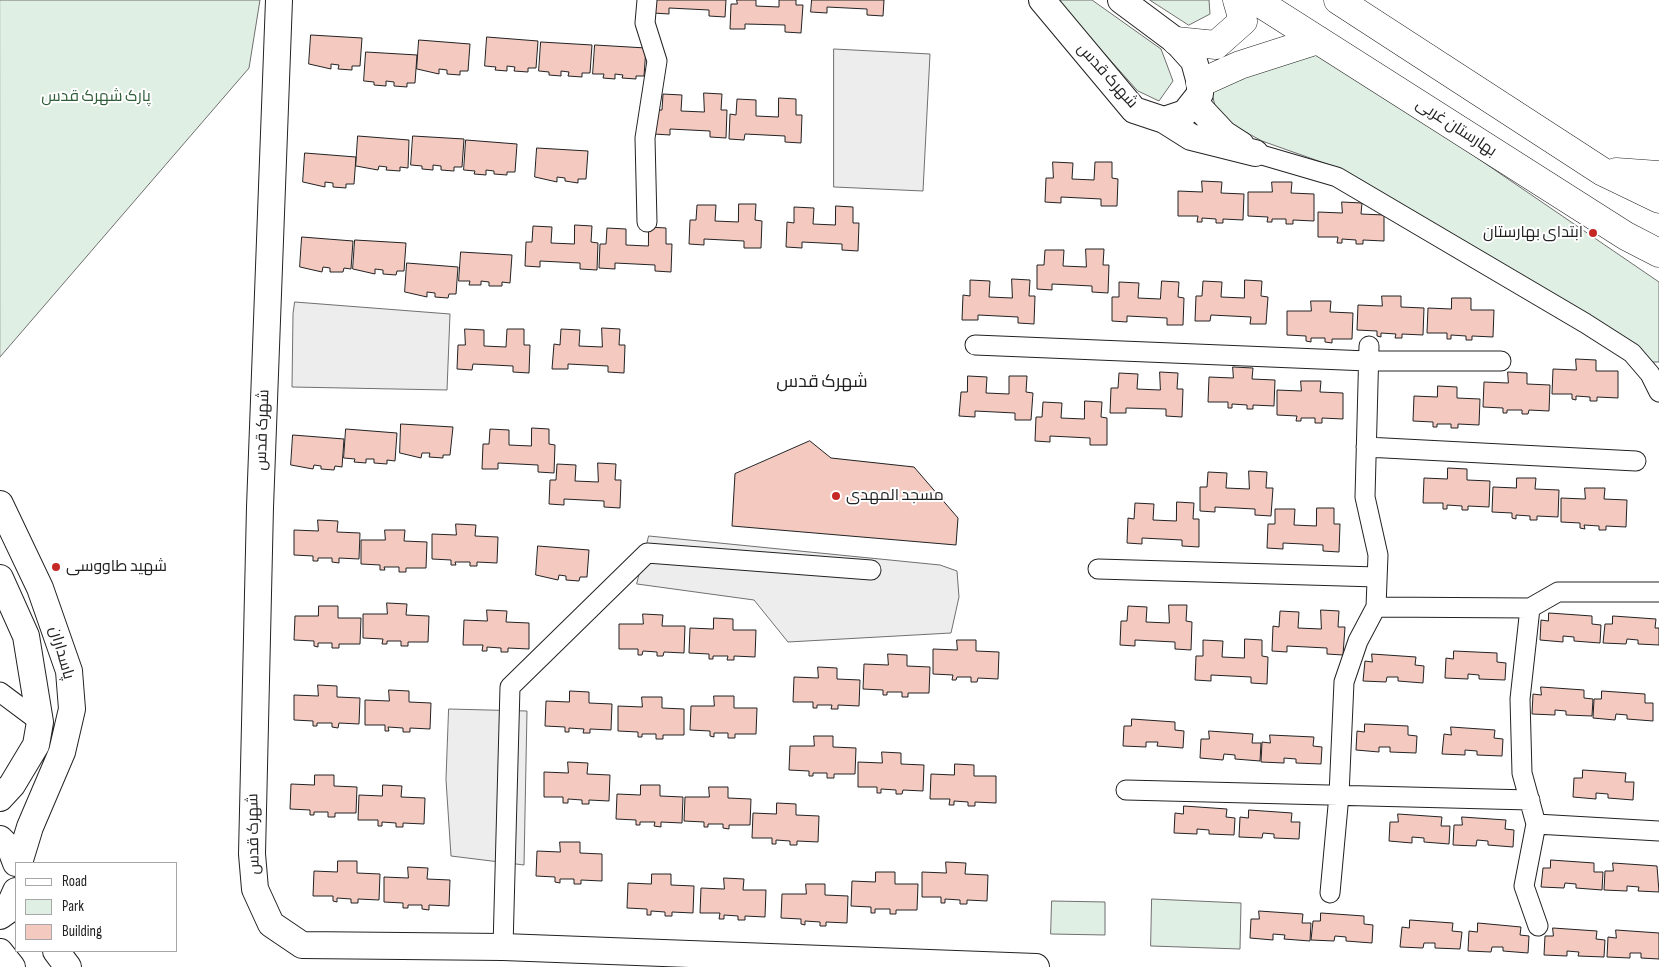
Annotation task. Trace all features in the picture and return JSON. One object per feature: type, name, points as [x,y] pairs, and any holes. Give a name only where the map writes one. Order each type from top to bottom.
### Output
[{"type":"main road","points":[[1176,41],[1216,45],[1243,21],[1237,0]]},
{"type":"main road","name":"بهارستان غربی","points":[[1255,0],[1539,182],[1626,236],[1659,253]]},
{"type":"main road","points":[[1338,0],[1603,172],[1659,199]]},
{"type":"main road","points":[[1198,93],[1240,65],[1318,40]]},
{"type":"main road","points":[[1539,182],[1558,176],[1565,160],[1561,145]]},
{"type":"main road","points":[[1603,172],[1659,175]]},
{"type":"street","name":"شهرک قدس","points":[[279,0],[257,645],[252,854],[255,890],[271,924],[302,945],[503,947],[1036,967]]},
{"type":"street","points":[[647,0],[645,24],[657,61],[645,138],[647,222]]},
{"type":"street","name":"شهرک قدس","points":[[1042,0],[1134,110],[1164,120],[1191,137],[1255,153]]},
{"type":"street","points":[[1121,0],[1176,41],[1194,61],[1198,93],[1224,134],[1255,153],[1337,177],[1585,323],[1632,353],[1650,374],[1659,392]]},
{"type":"street","points":[[1164,120],[1185,113],[1198,93]]},
{"type":"street","points":[[975,345],[1368,353],[1501,361]]},
{"type":"street","points":[[1330,893],[1339,795],[1344,682],[1358,641],[1376,607],[1378,556],[1365,497],[1368,353]]},
{"type":"street","points":[[1366,447],[1636,461]]},
{"type":"street","name":"پاسداران","points":[[0,504],[40,588],[66,662],[69,671],[72,709],[62,752],[30,826],[18,862]]},
{"type":"street","points":[[503,947],[510,687],[647,553],[871,570]]},
{"type":"street","points":[[1098,569],[1377,577]]},
{"type":"street","name":"پاسداران","points":[[0,578],[26,636],[40,722],[36,745],[12,785],[0,798]]},
{"type":"street","points":[[1376,607],[1530,608],[1558,592],[1659,592]]},
{"type":"street","points":[[1530,608],[1520,699],[1522,773],[1536,824],[1524,886],[1538,926]]},
{"type":"street","points":[[0,692],[40,722]]},
{"type":"street","points":[[1126,790],[1530,800]]},
{"type":"street","points":[[1536,824],[1659,831]]},
{"type":"street","points":[[0,839],[17,862]]},
{"type":"street","points":[[0,952],[12,967]]},
{"type":"street","points":[[57,952],[68,967]]},
{"type":"green space","name":"پارک شهرک قدس","points":[[0,0],[260,0],[249,68],[0,357]]},
{"type":"green space","points":[[1057,0],[1092,0],[1161,49],[1173,81],[1159,101],[1138,91]]},
{"type":"green space","points":[[1150,0],[1209,0],[1210,14],[1189,25]]},
{"type":"green space","points":[[1319,50],[1659,282],[1659,362],[1652,362],[1341,169],[1262,141],[1218,117],[1211,90]]},
{"type":"green space","points":[[1152,899],[1241,903],[1240,949],[1151,946]]},
{"type":"green space","points":[[1052,901],[1105,902],[1105,935],[1051,934]]},
{"type":"shaded area","points":[[834,49],[930,54],[923,191],[834,187]]},
{"type":"shaded area","points":[[295,302],[450,314],[447,390],[292,387],[293,314]]},
{"type":"shaded area","points":[[649,536],[940,565],[957,571],[959,597],[951,633],[788,642],[754,600],[637,584]]},
{"type":"shaded area","points":[[449,709],[527,711],[524,865],[451,856],[446,780]]},
{"type":"building","points":[[654,0],[726,0],[725,17],[709,16],[709,10],[669,8],[669,14],[653,13]]},
{"type":"building","points":[[737,0],[756,0],[756,6],[779,7],[779,0],[796,0],[796,5],[803,5],[801,33],[785,32],[785,25],[745,24],[745,29],[730,29],[731,4],[737,4]]},
{"type":"building","points":[[812,0],[884,0],[883,16],[867,15],[867,9],[827,7],[827,13],[811,12]]},
{"type":"building","points":[[311,35],[362,38],[360,66],[352,66],[352,70],[338,69],[339,65],[331,64],[331,69],[309,64]]},
{"type":"building","points":[[487,37],[538,41],[536,68],[528,68],[528,72],[514,71],[515,67],[507,66],[507,71],[495,70],[496,67],[485,66]]},
{"type":"building","points":[[419,40],[470,44],[468,71],[460,71],[460,75],[447,74],[447,70],[439,69],[439,74],[417,69]]},
{"type":"building","points":[[541,42],[592,45],[590,73],[582,73],[582,77],[568,76],[569,72],[561,71],[561,76],[549,75],[549,72],[539,71]]},
{"type":"building","points":[[595,45],[646,48],[644,76],[636,76],[636,79],[622,78],[623,75],[615,74],[615,79],[603,78],[604,74],[593,74]]},
{"type":"building","points":[[366,52],[417,55],[415,83],[407,83],[407,87],[394,86],[394,82],[386,81],[386,86],[374,85],[374,82],[364,81]]},
{"type":"building","points":[[704,93],[722,94],[721,110],[727,110],[726,138],[710,137],[710,131],[670,129],[670,135],[654,134],[655,110],[662,110],[663,94],[682,95],[681,111],[704,112]]},
{"type":"building","points":[[779,98],[796,99],[796,115],[802,115],[801,143],[785,142],[785,136],[745,134],[744,140],[729,139],[730,114],[736,115],[737,99],[756,100],[756,116],[778,117]]},
{"type":"building","points":[[358,136],[409,140],[408,168],[400,167],[400,171],[386,170],[387,167],[379,166],[378,170],[356,166]]},
{"type":"building","points":[[413,136],[464,139],[462,167],[454,167],[454,171],[441,170],[441,166],[433,165],[433,170],[411,165]]},
{"type":"building","points":[[466,140],[517,144],[515,172],[507,172],[507,175],[494,174],[494,171],[486,170],[486,175],[474,174],[475,171],[464,170]]},
{"type":"building","points":[[537,148],[588,151],[586,179],[578,179],[578,183],[565,181],[565,178],[557,177],[557,182],[535,177]]},
{"type":"building","points":[[305,153],[356,157],[354,184],[346,184],[346,188],[333,187],[333,183],[325,182],[325,187],[303,182]]},
{"type":"building","points":[[1053,162],[1073,163],[1072,179],[1094,180],[1095,162],[1112,162],[1112,178],[1118,179],[1117,206],[1101,206],[1101,199],[1061,197],[1061,203],[1045,202],[1046,178],[1053,178]]},
{"type":"building","points":[[1202,181],[1222,182],[1221,193],[1244,194],[1243,220],[1223,219],[1223,223],[1216,223],[1216,219],[1202,218],[1202,222],[1197,222],[1198,216],[1178,216],[1178,191],[1202,192]]},
{"type":"building","points":[[1272,182],[1292,182],[1291,193],[1314,194],[1314,221],[1293,220],[1293,224],[1286,224],[1286,219],[1272,219],[1272,222],[1267,222],[1268,217],[1248,216],[1248,192],[1272,192]]},
{"type":"building","points":[[1342,202],[1362,203],[1361,214],[1384,215],[1384,241],[1363,240],[1363,244],[1356,244],[1356,240],[1342,239],[1342,243],[1337,243],[1338,237],[1318,237],[1318,212],[1342,213]]},
{"type":"building","points":[[739,204],[756,204],[755,220],[762,221],[761,248],[744,248],[744,241],[704,239],[704,245],[689,244],[690,220],[696,220],[697,205],[716,205],[715,221],[738,222]]},
{"type":"building","points":[[836,206],[853,207],[853,223],[859,223],[858,251],[842,250],[842,244],[802,242],[802,248],[786,247],[787,222],[794,223],[794,207],[814,208],[813,224],[835,225]]},
{"type":"building","points":[[575,225],[592,226],[591,242],[598,243],[597,270],[580,269],[580,263],[540,261],[540,267],[525,266],[526,242],[532,242],[533,226],[552,227],[551,243],[574,244]]},
{"type":"building","points":[[649,227],[666,228],[666,244],[672,244],[671,272],[655,271],[655,265],[615,263],[615,269],[599,268],[600,244],[606,244],[607,228],[626,229],[626,245],[648,246]]},
{"type":"building","points":[[302,237],[353,241],[351,269],[344,268],[343,272],[330,272],[330,268],[323,267],[322,272],[300,267]]},
{"type":"building","points":[[355,240],[406,243],[404,271],[397,271],[396,275],[383,274],[383,270],[375,269],[375,274],[353,269]]},
{"type":"building","points":[[1086,249],[1104,249],[1103,265],[1109,265],[1108,293],[1092,292],[1092,286],[1052,284],[1052,290],[1037,289],[1037,265],[1044,265],[1045,250],[1064,250],[1063,266],[1086,267]]},
{"type":"building","points":[[461,252],[512,255],[510,283],[502,282],[502,286],[489,286],[489,282],[481,281],[481,285],[469,285],[470,281],[459,281]]},
{"type":"building","points":[[407,263],[458,267],[456,294],[449,294],[448,298],[435,297],[435,293],[427,292],[427,297],[405,292]]},
{"type":"building","points":[[1012,279],[1030,280],[1029,296],[1035,296],[1034,324],[1018,323],[1018,317],[978,315],[978,320],[962,320],[963,295],[970,296],[970,280],[990,281],[989,297],[1012,298]]},
{"type":"building","points":[[1245,280],[1262,281],[1261,296],[1268,297],[1266,324],[1250,324],[1251,317],[1211,315],[1210,321],[1195,321],[1196,296],[1202,296],[1203,281],[1222,282],[1221,297],[1244,298]]},
{"type":"building","points":[[1162,281],[1179,282],[1178,297],[1184,298],[1183,325],[1167,325],[1167,318],[1127,316],[1127,322],[1112,321],[1112,297],[1119,297],[1119,282],[1139,283],[1138,298],[1160,299]]},
{"type":"building","points":[[1382,296],[1401,296],[1401,307],[1424,308],[1423,335],[1402,334],[1402,338],[1395,338],[1396,334],[1381,333],[1381,337],[1377,336],[1377,331],[1357,330],[1358,305],[1382,306]]},
{"type":"building","points":[[1452,298],[1471,298],[1471,310],[1494,310],[1493,337],[1472,336],[1472,340],[1466,340],[1466,336],[1451,335],[1451,339],[1447,339],[1447,333],[1427,333],[1428,308],[1451,309]]},
{"type":"building","points":[[1311,301],[1331,301],[1330,312],[1353,313],[1352,339],[1332,339],[1332,343],[1325,342],[1325,338],[1311,338],[1311,342],[1306,341],[1306,336],[1287,335],[1287,311],[1311,311]]},
{"type":"building","points":[[602,328],[620,329],[619,345],[625,345],[624,373],[608,372],[608,366],[568,364],[568,369],[552,369],[554,344],[560,345],[561,329],[580,330],[579,346],[602,347]]},
{"type":"building","points":[[465,329],[484,330],[484,346],[506,347],[507,329],[524,329],[524,345],[530,345],[529,373],[513,372],[513,366],[473,364],[472,370],[457,369],[458,345],[465,345]]},
{"type":"building","points":[[1576,359],[1596,360],[1596,371],[1618,371],[1618,398],[1597,397],[1597,401],[1590,401],[1590,397],[1576,396],[1576,400],[1572,399],[1572,394],[1552,394],[1553,369],[1576,370]]},
{"type":"building","points":[[1233,367],[1253,368],[1252,379],[1275,380],[1274,406],[1253,405],[1253,409],[1247,409],[1247,405],[1232,404],[1232,408],[1228,408],[1228,402],[1208,402],[1209,377],[1233,378]]},
{"type":"building","points":[[1160,372],[1178,373],[1177,389],[1183,389],[1182,417],[1166,416],[1166,409],[1126,408],[1126,413],[1110,413],[1111,388],[1118,388],[1119,373],[1138,374],[1137,389],[1160,390]]},
{"type":"building","points":[[1508,372],[1527,373],[1527,384],[1550,385],[1549,411],[1529,410],[1528,414],[1522,414],[1522,410],[1507,410],[1507,413],[1503,413],[1503,408],[1483,407],[1484,382],[1508,383]]},
{"type":"building","points":[[968,376],[987,377],[986,393],[1009,394],[1009,376],[1027,376],[1026,392],[1033,393],[1031,420],[1015,420],[1015,413],[975,411],[975,417],[959,416],[961,392],[967,392]]},
{"type":"building","points":[[1301,381],[1321,381],[1320,392],[1343,393],[1343,419],[1322,418],[1322,423],[1315,423],[1315,418],[1301,418],[1301,421],[1296,421],[1297,416],[1277,415],[1277,390],[1301,391]]},
{"type":"building","points":[[1438,386],[1457,387],[1457,398],[1480,399],[1479,425],[1458,424],[1458,428],[1451,428],[1451,424],[1437,424],[1437,427],[1433,427],[1433,422],[1413,421],[1414,396],[1437,397]]},
{"type":"building","points":[[1085,401],[1102,402],[1101,417],[1107,418],[1107,445],[1090,445],[1090,438],[1050,436],[1050,442],[1035,441],[1036,417],[1042,417],[1043,402],[1062,403],[1061,418],[1084,419]]},
{"type":"building","points":[[401,424],[453,427],[450,455],[443,455],[443,458],[429,457],[430,453],[422,453],[421,458],[400,453]]},
{"type":"building","points":[[532,428],[549,429],[549,444],[555,445],[554,473],[538,472],[538,465],[498,463],[498,469],[482,469],[483,444],[489,444],[490,429],[509,430],[509,445],[531,446]]},
{"type":"building","points":[[346,429],[397,433],[395,461],[387,460],[387,464],[374,463],[374,459],[366,459],[366,463],[354,462],[355,459],[344,458]]},
{"type":"building","points":[[293,435],[344,439],[342,467],[335,466],[334,470],[321,469],[321,466],[314,465],[313,469],[291,465]]},
{"type":"building","name":"مسجد المهدی","points":[[810,441],[831,458],[914,467],[958,518],[956,545],[732,526],[735,474]]},
{"type":"building","points":[[598,463],[616,464],[615,480],[621,480],[620,508],[604,507],[604,501],[564,499],[564,505],[549,504],[550,480],[556,480],[557,464],[576,465],[575,481],[598,482]]},
{"type":"building","points":[[1448,468],[1467,469],[1467,480],[1490,481],[1489,507],[1468,506],[1468,510],[1462,510],[1462,506],[1447,505],[1447,509],[1443,509],[1443,503],[1423,503],[1424,478],[1447,479]]},
{"type":"building","points":[[1249,471],[1267,472],[1266,488],[1273,488],[1271,516],[1255,515],[1255,509],[1215,507],[1215,512],[1200,511],[1200,487],[1207,487],[1208,472],[1227,473],[1226,488],[1249,489]]},
{"type":"building","points":[[1517,478],[1536,478],[1535,489],[1559,490],[1558,517],[1537,516],[1537,520],[1530,520],[1530,516],[1516,515],[1516,519],[1512,518],[1512,513],[1492,512],[1493,487],[1516,488]]},
{"type":"building","points":[[1585,488],[1605,488],[1604,499],[1627,500],[1626,527],[1606,526],[1606,530],[1599,530],[1599,526],[1584,525],[1585,529],[1580,528],[1580,523],[1561,522],[1561,498],[1585,499]]},
{"type":"building","points":[[1177,502],[1194,503],[1193,519],[1199,519],[1199,547],[1182,546],[1182,540],[1142,538],[1142,544],[1127,543],[1128,518],[1134,519],[1135,503],[1154,504],[1153,520],[1176,521]]},
{"type":"building","points":[[1317,508],[1334,508],[1334,524],[1340,524],[1339,552],[1323,551],[1323,545],[1283,543],[1283,549],[1267,548],[1268,524],[1275,524],[1275,509],[1295,509],[1294,525],[1316,526]]},
{"type":"building","points":[[318,520],[338,521],[337,532],[360,533],[359,559],[339,558],[339,563],[332,562],[332,558],[318,558],[318,561],[313,561],[313,556],[294,555],[294,530],[318,531]]},
{"type":"building","points":[[456,524],[476,525],[475,536],[498,537],[497,563],[477,562],[477,566],[470,566],[470,562],[455,562],[456,565],[451,565],[451,560],[432,559],[432,534],[456,535]]},
{"type":"building","points":[[385,530],[405,530],[404,541],[427,542],[426,568],[406,568],[406,572],[399,572],[399,567],[384,567],[385,570],[380,570],[380,565],[361,564],[361,540],[385,540]]},
{"type":"building","points":[[538,546],[589,550],[587,577],[580,577],[579,581],[566,580],[566,576],[559,575],[558,580],[536,575]]},
{"type":"building","points":[[387,603],[407,604],[406,615],[429,616],[428,642],[408,642],[408,646],[401,646],[401,641],[387,641],[387,644],[382,644],[383,639],[363,638],[363,614],[387,614]]},
{"type":"building","points":[[1169,605],[1187,605],[1186,621],[1192,622],[1191,650],[1175,649],[1175,642],[1135,640],[1135,646],[1120,645],[1121,621],[1127,621],[1128,606],[1147,607],[1146,622],[1169,623]]},
{"type":"building","points":[[319,606],[338,606],[338,618],[361,618],[360,644],[339,644],[339,648],[332,648],[332,643],[318,643],[318,647],[314,646],[314,641],[294,640],[295,616],[318,616]]},
{"type":"building","points":[[487,610],[507,611],[506,622],[529,623],[529,649],[508,648],[508,652],[501,652],[501,648],[487,647],[487,651],[482,651],[483,645],[463,645],[464,620],[487,621]]},
{"type":"building","points":[[1321,610],[1339,611],[1338,627],[1345,627],[1343,655],[1327,654],[1327,648],[1287,646],[1287,652],[1272,651],[1273,626],[1279,627],[1280,611],[1299,612],[1298,628],[1321,629]]},
{"type":"building","points":[[1549,613],[1592,616],[1592,624],[1601,625],[1600,643],[1574,641],[1574,637],[1563,636],[1563,642],[1540,640],[1541,620],[1548,621]]},
{"type":"building","points":[[643,614],[663,615],[662,626],[685,626],[684,653],[664,652],[663,656],[657,656],[657,652],[643,651],[642,655],[638,655],[638,649],[619,649],[619,624],[643,624]]},
{"type":"building","points":[[1613,616],[1656,619],[1655,628],[1659,628],[1659,645],[1638,644],[1638,640],[1627,639],[1626,644],[1603,643],[1605,624],[1612,624]]},
{"type":"building","points":[[714,618],[733,619],[733,630],[756,630],[755,657],[734,656],[734,660],[727,660],[728,656],[713,656],[713,659],[709,659],[709,654],[689,653],[690,628],[713,629]]},
{"type":"building","points":[[1245,639],[1262,640],[1262,656],[1268,657],[1267,684],[1251,683],[1251,677],[1211,675],[1211,681],[1195,680],[1196,656],[1203,656],[1203,640],[1223,641],[1222,657],[1244,658]]},
{"type":"building","points":[[957,640],[976,640],[976,651],[999,652],[998,679],[978,678],[977,682],[971,682],[971,677],[957,677],[956,680],[952,680],[953,675],[933,674],[933,649],[957,650]]},
{"type":"building","points":[[1454,651],[1497,653],[1497,662],[1506,663],[1505,680],[1479,679],[1479,675],[1468,674],[1468,679],[1445,678],[1446,658],[1453,659]]},
{"type":"building","points":[[888,654],[907,655],[907,666],[930,667],[929,693],[908,693],[908,697],[902,697],[902,692],[887,692],[887,695],[883,695],[883,690],[863,689],[864,664],[888,665]]},
{"type":"building","points":[[1372,654],[1416,657],[1415,665],[1424,666],[1423,683],[1398,681],[1398,677],[1387,677],[1386,682],[1363,681],[1365,661],[1372,662]]},
{"type":"building","points":[[818,667],[837,668],[837,679],[860,680],[859,706],[838,705],[838,709],[831,709],[832,705],[817,705],[817,708],[813,708],[813,702],[793,702],[794,677],[818,678]]},
{"type":"building","points":[[318,685],[337,686],[337,697],[360,698],[359,724],[339,723],[338,728],[332,727],[332,723],[317,723],[317,726],[313,726],[313,721],[294,720],[294,695],[318,696]]},
{"type":"building","points":[[1541,687],[1584,690],[1584,698],[1593,699],[1592,716],[1566,715],[1566,711],[1555,710],[1555,715],[1532,714],[1533,694],[1541,695]]},
{"type":"building","points":[[389,690],[409,691],[409,702],[431,703],[430,729],[410,728],[410,732],[403,732],[403,728],[388,727],[389,731],[385,731],[385,725],[365,725],[365,700],[389,701]]},
{"type":"building","points":[[570,691],[589,692],[589,703],[612,704],[611,730],[590,729],[590,733],[583,733],[584,729],[569,728],[569,732],[565,732],[565,727],[545,726],[546,701],[569,702]]},
{"type":"building","points":[[1602,691],[1645,694],[1645,703],[1653,703],[1653,721],[1627,719],[1627,715],[1616,714],[1615,720],[1593,718],[1594,699],[1601,699]]},
{"type":"building","points":[[714,696],[734,696],[734,708],[757,708],[756,734],[735,734],[735,738],[728,738],[728,733],[714,733],[714,737],[710,736],[710,731],[690,730],[691,706],[714,706]]},
{"type":"building","points":[[642,697],[662,697],[662,708],[684,709],[684,735],[663,735],[663,739],[656,739],[656,734],[642,734],[642,737],[638,737],[638,732],[618,731],[618,706],[642,707]]},
{"type":"building","points":[[1132,719],[1175,722],[1175,730],[1184,731],[1183,748],[1157,746],[1158,742],[1146,742],[1146,747],[1123,746],[1124,726],[1131,726]]},
{"type":"building","points":[[1365,724],[1408,726],[1408,735],[1417,736],[1416,753],[1390,752],[1390,747],[1379,747],[1379,752],[1356,750],[1357,731],[1364,732]]},
{"type":"building","points":[[1451,727],[1495,730],[1494,738],[1503,739],[1502,756],[1477,755],[1477,751],[1465,750],[1465,755],[1442,754],[1444,734],[1451,735]]},
{"type":"building","points":[[1209,731],[1253,734],[1252,743],[1261,743],[1260,761],[1235,759],[1235,755],[1224,754],[1223,760],[1200,758],[1201,739],[1209,739]]},
{"type":"building","points":[[1270,735],[1314,737],[1313,746],[1322,747],[1321,764],[1296,763],[1296,759],[1284,758],[1284,763],[1261,762],[1262,742],[1270,743]]},
{"type":"building","points":[[814,736],[833,736],[833,747],[856,748],[855,774],[834,774],[834,778],[827,778],[827,773],[813,773],[813,776],[809,776],[809,771],[789,770],[790,746],[814,746]]},
{"type":"building","points":[[882,752],[901,753],[901,764],[924,765],[923,791],[903,790],[902,794],[896,794],[896,790],[881,789],[881,793],[877,793],[877,787],[858,787],[858,762],[882,763]]},
{"type":"building","points":[[568,762],[588,763],[587,774],[610,775],[609,801],[589,800],[589,804],[582,804],[582,800],[568,799],[568,803],[563,803],[563,797],[544,797],[544,772],[568,773]]},
{"type":"building","points":[[955,764],[974,765],[974,776],[996,776],[996,803],[975,802],[975,806],[968,806],[968,802],[954,801],[954,805],[949,805],[950,799],[930,799],[931,774],[954,775]]},
{"type":"building","points":[[1583,770],[1626,773],[1625,782],[1634,782],[1633,800],[1608,798],[1608,794],[1596,793],[1596,799],[1573,797],[1574,778],[1582,778]]},
{"type":"building","points":[[315,775],[334,775],[334,786],[357,787],[356,813],[335,813],[335,817],[328,817],[328,812],[314,812],[314,815],[310,815],[310,810],[290,809],[291,784],[314,785]]},
{"type":"building","points":[[383,785],[402,786],[401,797],[425,798],[424,824],[403,823],[403,827],[396,827],[396,823],[382,822],[382,826],[378,826],[378,820],[358,820],[359,795],[382,796]]},
{"type":"building","points":[[641,785],[660,785],[660,796],[683,797],[682,823],[661,822],[661,827],[654,826],[655,822],[640,822],[640,825],[636,825],[636,820],[616,819],[617,794],[640,795]]},
{"type":"building","points":[[709,787],[728,787],[728,798],[751,799],[750,825],[729,825],[729,829],[723,828],[723,824],[708,824],[708,827],[704,827],[704,822],[684,821],[685,797],[709,797]]},
{"type":"building","points":[[777,803],[796,804],[796,815],[819,816],[818,842],[797,841],[797,845],[790,845],[790,841],[776,840],[776,844],[772,844],[772,838],[752,838],[753,813],[776,814]]},
{"type":"building","points":[[1184,806],[1227,809],[1226,817],[1235,818],[1234,835],[1209,834],[1209,830],[1197,829],[1197,834],[1174,833],[1175,813],[1183,814]]},
{"type":"building","points":[[1249,810],[1292,813],[1291,822],[1300,822],[1299,839],[1274,838],[1274,834],[1263,833],[1262,838],[1239,837],[1240,817],[1248,818]]},
{"type":"building","points":[[1398,814],[1442,817],[1441,826],[1450,826],[1449,844],[1424,842],[1424,838],[1412,837],[1412,843],[1389,841],[1390,822],[1398,822]]},
{"type":"building","points":[[1462,817],[1506,820],[1505,829],[1514,830],[1513,847],[1488,845],[1488,841],[1477,840],[1476,846],[1453,845],[1454,825],[1462,825]]},
{"type":"building","points":[[560,842],[580,842],[580,853],[602,854],[602,881],[581,880],[581,884],[574,884],[574,879],[560,879],[560,883],[555,882],[555,877],[536,876],[537,851],[560,852]]},
{"type":"building","points":[[1551,860],[1594,863],[1594,872],[1603,872],[1602,890],[1576,888],[1576,884],[1565,883],[1564,888],[1541,887],[1543,868],[1550,868]]},
{"type":"building","points":[[338,861],[357,861],[357,873],[380,874],[379,900],[358,899],[358,903],[351,903],[351,899],[337,898],[337,902],[333,901],[333,896],[313,896],[314,871],[337,872]]},
{"type":"building","points":[[946,862],[966,863],[965,874],[988,875],[987,901],[967,900],[967,904],[960,904],[960,900],[945,899],[945,903],[941,903],[941,897],[922,897],[922,872],[946,873]]},
{"type":"building","points":[[1613,863],[1657,866],[1659,892],[1638,891],[1639,887],[1627,886],[1627,891],[1604,890],[1605,871],[1613,871]]},
{"type":"building","points":[[408,867],[428,868],[427,879],[450,880],[449,906],[429,905],[429,910],[422,909],[422,905],[408,905],[408,908],[403,908],[403,903],[384,902],[384,877],[408,878]]},
{"type":"building","points":[[876,872],[895,872],[895,884],[918,884],[917,910],[896,910],[896,914],[890,914],[890,909],[875,909],[875,913],[871,913],[871,907],[851,906],[852,881],[875,882]]},
{"type":"building","points":[[652,874],[671,874],[671,885],[694,886],[693,913],[672,912],[672,916],[665,916],[665,912],[651,911],[651,915],[647,915],[647,909],[627,908],[628,883],[651,884]]},
{"type":"building","points":[[724,878],[744,879],[743,890],[766,890],[765,917],[745,916],[745,920],[738,920],[738,916],[724,915],[724,919],[719,919],[720,913],[700,913],[701,888],[724,889]]},
{"type":"building","points":[[806,884],[825,884],[825,895],[848,896],[847,923],[826,922],[826,926],[820,926],[820,922],[805,921],[805,925],[801,924],[801,919],[781,918],[782,894],[806,894]]},
{"type":"building","points":[[1259,911],[1303,914],[1302,923],[1311,923],[1310,941],[1284,939],[1285,935],[1273,934],[1273,940],[1250,938],[1251,919],[1259,919]]},
{"type":"building","points":[[1321,913],[1364,916],[1364,924],[1373,925],[1372,943],[1346,941],[1346,937],[1335,936],[1334,941],[1311,940],[1313,921],[1320,921]]},
{"type":"building","points":[[1410,920],[1453,923],[1452,931],[1462,932],[1460,949],[1435,948],[1435,943],[1424,943],[1423,948],[1400,947],[1402,927],[1409,928]]},
{"type":"building","points":[[1478,923],[1521,927],[1520,935],[1529,936],[1528,953],[1503,951],[1503,947],[1492,947],[1491,952],[1468,951],[1469,931],[1477,932]]},
{"type":"building","points":[[1553,928],[1597,931],[1596,939],[1605,940],[1604,957],[1578,956],[1579,952],[1567,951],[1567,956],[1544,955],[1545,936],[1553,936]]},
{"type":"building","points":[[1616,930],[1659,933],[1659,959],[1641,958],[1641,953],[1630,953],[1630,958],[1607,957],[1608,937],[1616,938]]},
{"type":"place","name":"ابتدای بهارستان","points":[[1593,233]]},
{"type":"place","name":"مسجد المهدی","points":[[836,496]]},
{"type":"place","name":"شهید طاووسی","points":[[56,567]]},
{"type":"district","name":"شهرک قدس","points":[[822,382]]}]
